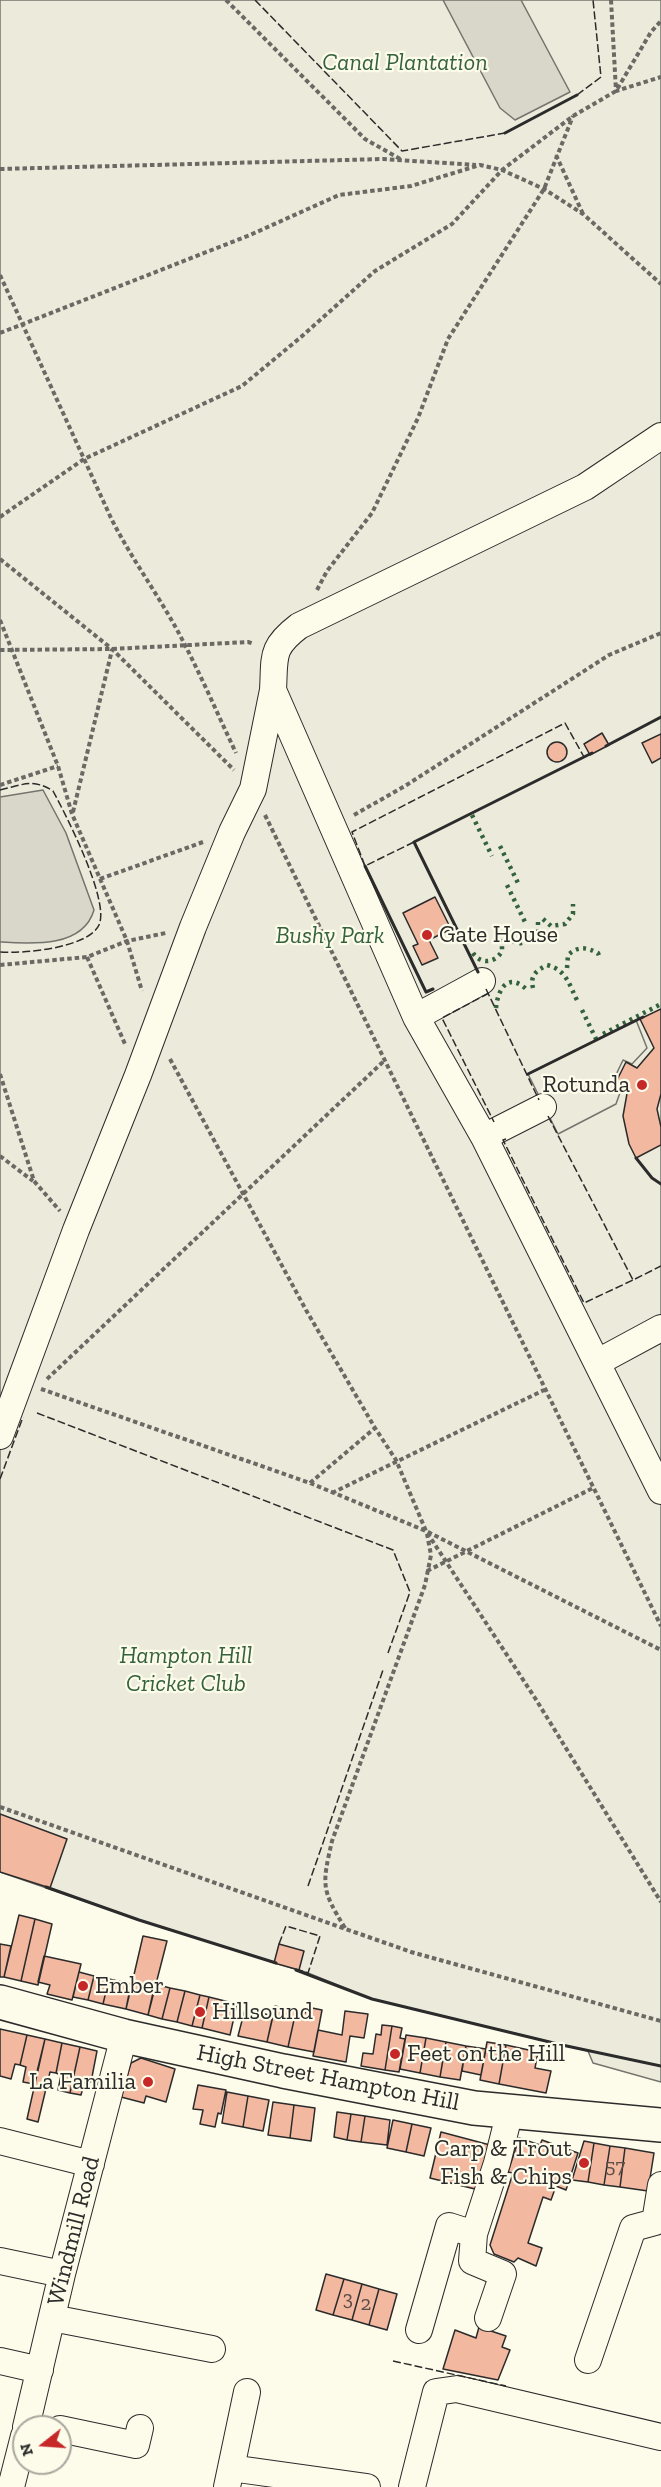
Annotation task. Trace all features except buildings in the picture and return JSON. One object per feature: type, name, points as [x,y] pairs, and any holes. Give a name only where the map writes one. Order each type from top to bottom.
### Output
[{"type":"main road","name":"High Street Hampton Hill","points":[[0,2002],[124,2036],[283,2071],[474,2108],[661,2125]]},
{"type":"street","points":[[0,1436],[76,1230],[154,1029],[232,832],[252,789],[273,690],[275,654],[282,639],[299,626],[585,487],[661,436]]},
{"type":"street","points":[[273,690],[416,1017],[484,1137],[661,1491]]},
{"type":"street","points":[[416,1017],[482,981]]},
{"type":"street","points":[[484,1137],[543,1107]]},
{"type":"street","points":[[598,1362],[661,1328]]},
{"type":"street","name":"Windmill Road","points":[[34,2415],[40,2370],[62,2274],[124,2036]]},
{"type":"street","points":[[488,2318],[503,2274],[472,2261],[474,2234],[497,2163],[510,2111]]},
{"type":"street","points":[[0,2141],[91,2164]]},
{"type":"street","points":[[588,2360],[633,2228],[656,2222],[661,2185]]},
{"type":"street","points":[[419,2330],[449,2226],[474,2234]]},
{"type":"street","points":[[0,2261],[62,2274]]},
{"type":"street","points":[[52,2318],[212,2349]]},
{"type":"street","points":[[0,2361],[40,2370]]},
{"type":"street","points":[[412,2487],[436,2392],[458,2389],[661,2437]]},
{"type":"street","points":[[247,2392],[229,2478],[366,2487]]},
{"type":"street","points":[[72,2432],[136,2445],[140,2428]]},
{"type":"path","points":[[226,0],[364,139],[403,160]]},
{"type":"path","points":[[611,0],[616,91]]},
{"type":"path","points":[[616,91],[651,32],[661,21]]},
{"type":"path","points":[[0,517],[84,459],[242,386],[375,271],[452,224],[502,170],[573,116],[616,91],[661,77]]},
{"type":"path","points":[[299,626],[327,571],[372,513],[418,418],[448,339],[544,189],[573,116]]},
{"type":"path","points":[[556,155],[583,214]]},
{"type":"path","points":[[0,169],[403,160],[480,165],[502,170],[544,189],[583,214],[661,284]]},
{"type":"path","points":[[0,333],[249,235],[339,195],[411,186],[480,165]]},
{"type":"path","points":[[0,275],[24,322],[84,459],[130,556],[159,599],[185,645],[252,789],[661,1626]]},
{"type":"path","points":[[0,559],[112,649],[252,789]]},
{"type":"path","points":[[0,620],[58,766],[72,814],[127,941],[154,1029],[306,1310],[396,1460],[426,1531],[535,1698],[661,1902]]},
{"type":"path","points":[[333,828],[405,786],[609,655],[661,633]]},
{"type":"path","points":[[0,650],[112,649],[248,642],[275,654]]},
{"type":"path","points":[[72,814],[112,649]]},
{"type":"path","points":[[0,785],[58,766]]},
{"type":"path","points":[[100,879],[232,832]]},
{"type":"path","points":[[0,965],[87,957],[127,941],[194,927]]},
{"type":"path","points":[[87,957],[138,1075]]},
{"type":"path","points":[[385,1060],[38,1388],[310,1484],[426,1531],[661,1650]]},
{"type":"path","points":[[0,1074],[34,1181]]},
{"type":"path","points":[[0,1156],[34,1181],[76,1230]]},
{"type":"path","points":[[331,1494],[396,1460],[544,1390]]},
{"type":"path","points":[[310,1484],[375,1428]]},
{"type":"path","points":[[427,1572],[593,1488]]},
{"type":"path","points":[[345,1928],[329,1902],[324,1878],[332,1841],[425,1585],[431,1555],[426,1531]]},
{"type":"path","points":[[0,1807],[411,1952],[661,2021]]},
{"type":"green space","name":"Bushy Park","points":[[0,0],[661,0],[661,2082],[593,2063],[588,2051],[372,1999],[308,1973],[139,1920],[0,1872]]},
{"type":"shaded area","points":[[443,0],[521,0],[570,92],[515,120],[500,108]]},
{"type":"shaded area","points":[[43,790],[66,833],[94,910],[88,922],[68,937],[41,943],[0,942],[0,797]]},
{"type":"shaded area","points":[[636,1020],[647,1048],[632,1064],[623,1060],[613,1081],[622,1087],[616,1104],[558,1134],[528,1074]]},
{"type":"hedge","points":[[472,815],[492,856]]},
{"type":"hedge","points":[[500,846],[519,885]]},
{"type":"hedge","points":[[507,885],[526,924]]},
{"type":"hedge","points":[[543,919],[551,926],[565,924],[573,914],[573,904]]},
{"type":"hedge","points":[[507,936],[517,944],[530,941],[538,931],[538,921]]},
{"type":"hedge","points":[[473,953],[483,961],[492,960],[502,951],[502,939]]},
{"type":"hedge","points":[[567,968],[568,955],[575,950],[582,948],[598,953],[599,956]]},
{"type":"hedge","points":[[533,988],[532,980],[535,974],[547,965],[554,967],[570,984],[578,1002]]},
{"type":"hedge","points":[[496,1008],[499,994],[506,984],[515,982],[528,991]]},
{"type":"hedge","points":[[603,1034],[661,1004]]},
{"type":"hedge","points":[[582,1010],[597,1041]]},
{"type":"fence","points":[[255,0],[402,151],[505,133]]},
{"type":"fence","points":[[577,95],[601,77],[593,0]]},
{"type":"fence","points":[[414,842],[365,866],[352,832],[565,723],[584,757]]},
{"type":"fence","points":[[0,790],[33,784],[53,791],[93,878],[101,913],[99,925],[93,933],[82,939],[54,948],[0,952]]},
{"type":"fence","points":[[486,989],[539,1100]]},
{"type":"fence","points":[[489,993],[442,1018],[494,1122]]},
{"type":"fence","points":[[548,1116],[633,1280],[661,1266]]},
{"type":"fence","points":[[506,1139],[503,1140],[584,1303],[633,1280]]},
{"type":"fence","points":[[37,1413],[393,1550],[410,1592],[388,1653]]},
{"type":"fence","points":[[0,1479],[23,1417]]},
{"type":"fence","points":[[308,1886],[383,1670]]},
{"type":"fence","points":[[279,1944],[286,1926],[320,1936],[308,1973],[299,1970]]},
{"type":"fence","points":[[393,2361],[506,2386]]},
{"type":"wall","points":[[505,133],[577,95]]},
{"type":"wall","points":[[606,746],[661,717]]},
{"type":"wall","points":[[478,972],[414,842],[592,753]]},
{"type":"wall","points":[[365,866],[426,992],[433,989]]},
{"type":"wall","points":[[528,1074],[643,1017]]},
{"type":"wall","points":[[636,1158],[652,1178],[661,1184]]},
{"type":"wall","points":[[46,1887],[139,1920],[276,1963]]},
{"type":"wall","points":[[296,1970],[372,1999],[562,2045],[661,2066]]},
{"type":"place","name":"Gate House","points":[[427,935]]},
{"type":"place","name":"Rotunda","points":[[642,1085]]},
{"type":"place","name":"Ember","points":[[83,1986]]},
{"type":"place","name":"Hillsound","points":[[200,2012]]},
{"type":"place","name":"Feet on the Hill","points":[[395,2054]]},
{"type":"place","name":"La Familia","points":[[148,2082]]},
{"type":"place","name":"Carp & Trout Fish & Chips","points":[[584,2163]]},
{"type":"park label","name":"Canal Plantation","points":[[405,63]]},
{"type":"park label","name":"Hampton Hill Cricket Club","points":[[186,1670]]}]
